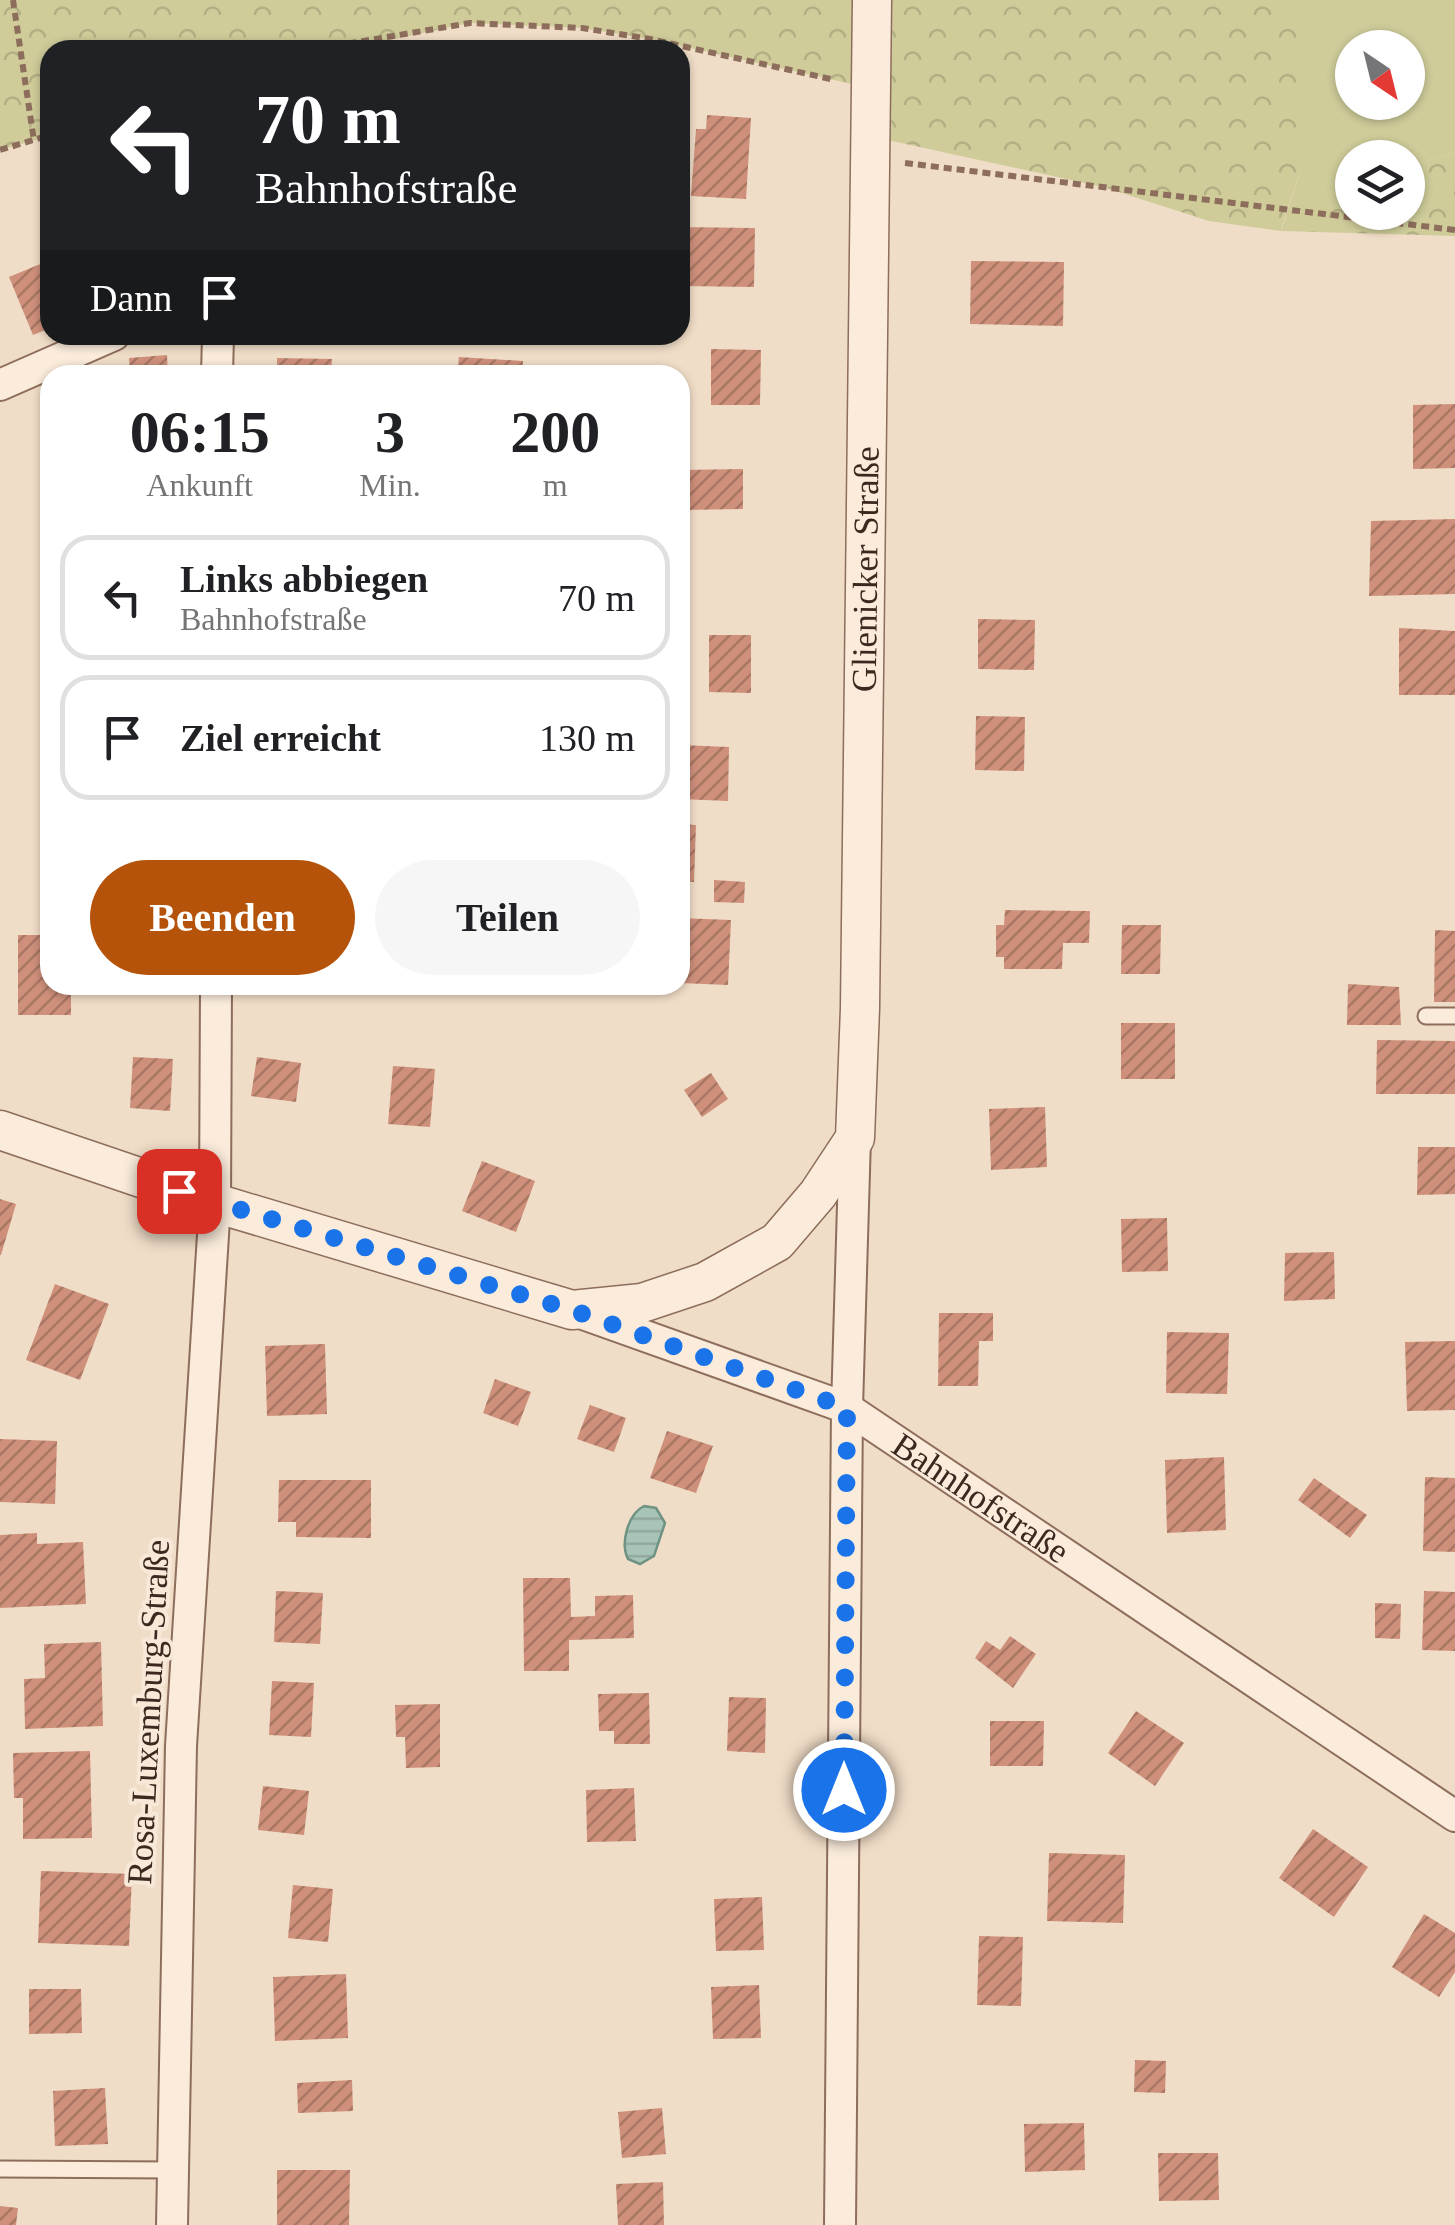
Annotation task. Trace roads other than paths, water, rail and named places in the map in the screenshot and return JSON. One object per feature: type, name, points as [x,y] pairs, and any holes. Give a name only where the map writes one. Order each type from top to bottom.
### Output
[{"type":"street","name":"Glienicker Straße","points":[[840,2225],[847,1408],[860,1008],[872,0]]},
{"type":"street","points":[[46,365],[91,345]]},
{"type":"street","points":[[0,385],[40,367]]},
{"type":"street","name":"Rosa-Luxemburg-Straße","points":[[172,2225],[181,1746],[215,1203],[216,995]]},
{"type":"street","name":"Bahnhofstraße","points":[[0,1130],[215,1203],[572,1310],[847,1408],[1455,1816]]},
{"type":"street","points":[[572,1310],[642,1303],[706,1282],[777,1242],[818,1194],[855,1138]]},
{"type":"lane","points":[[1426,1016],[1455,1016]]},
{"type":"lane","points":[[0,2168],[171,2170]]}]
